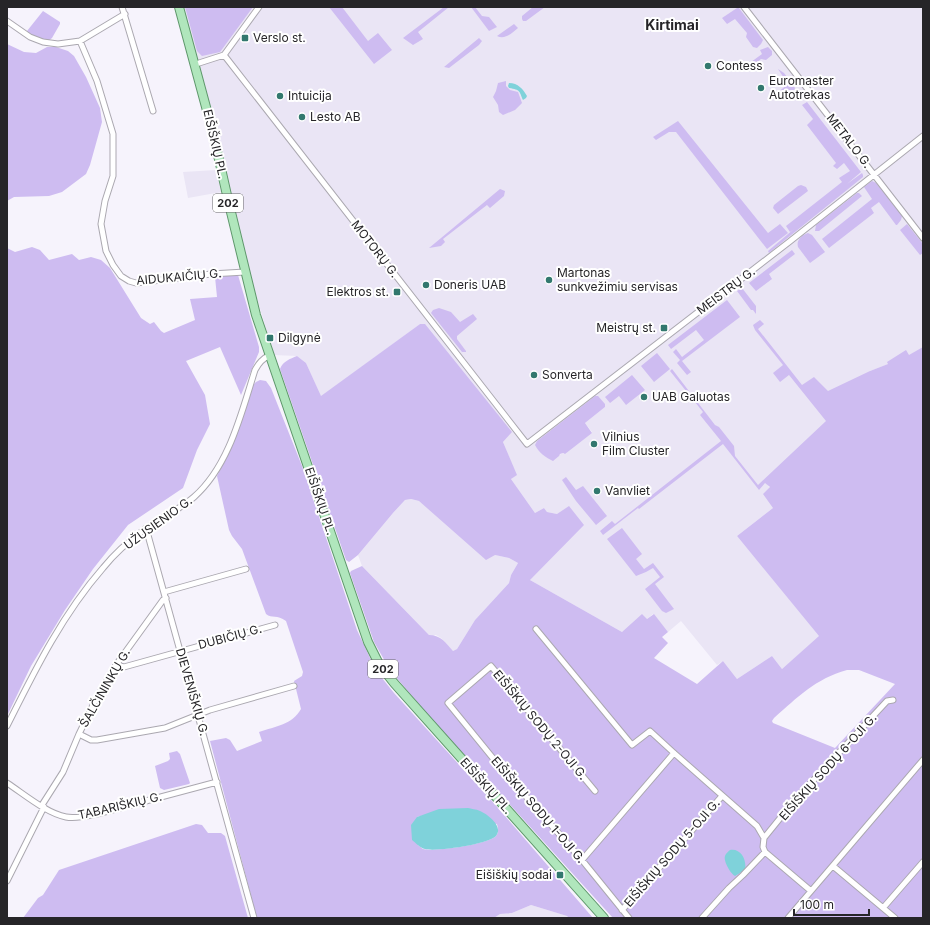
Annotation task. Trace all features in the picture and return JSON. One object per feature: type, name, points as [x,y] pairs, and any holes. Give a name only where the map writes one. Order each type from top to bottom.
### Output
[{"type":"main road","name":"EIŠIŠKIŲ PL.","points":[[179,7],[196,64],[256,315],[368,642],[379,664],[404,695],[604,918]]},
{"type":"street","points":[[122,7],[153,111]]},
{"type":"street","points":[[196,64],[224,55],[259,7]]},
{"type":"street","name":"METALO G.","points":[[744,7],[923,238]]},
{"type":"street","points":[[7,21],[19,30],[44,42],[58,44],[80,41],[125,14]]},
{"type":"street","name":"AIDUKAIČIŲ G.","points":[[80,41],[97,81],[113,134],[113,176],[105,201],[101,224],[106,251],[113,265],[125,279],[136,283],[211,274],[245,272]]},
{"type":"street","name":"MOTORŲ G.","points":[[224,55],[527,444]]},
{"type":"street","name":"MEISTRŲ G.","points":[[527,444],[789,242],[923,136]]},
{"type":"street","name":"UŽUSIENIO G.","points":[[7,726],[50,642],[83,592],[111,559],[133,538],[146,528],[184,505],[204,486],[216,471],[232,437],[255,370],[259,362],[270,355]]},
{"type":"street","name":"DIEVENIŠKIŲ G.","points":[[146,528],[238,855],[254,918]]},
{"type":"street","points":[[164,592],[246,569]]},
{"type":"street","name":"ŠALČININKŲ G.","points":[[7,880],[43,806],[63,772],[94,703],[116,665],[163,600],[166,598]]},
{"type":"street","name":"DUBIČIŲ G.","points":[[116,665],[124,667],[275,625]]},
{"type":"street","points":[[536,629],[632,745],[650,731],[757,826],[764,838],[763,846],[765,852],[811,891]]},
{"type":"street","name":"EIŠIŠKIŲ SODŲ 2-OJI G.","points":[[448,703],[491,666],[595,791]]},
{"type":"street","points":[[79,734],[91,740],[97,740],[157,730],[174,725],[210,710],[294,686]]},
{"type":"street","name":"EIŠIŠKIŲ SODŲ 6-OJI G.","points":[[764,838],[794,801],[887,701],[893,700]]},
{"type":"street","name":"EIŠIŠKIŲ SODŲ 1-OJI G.","points":[[448,703],[501,768],[582,860],[629,918]]},
{"type":"street","points":[[582,860],[674,753]]},
{"type":"street","points":[[789,918],[923,760]]},
{"type":"street","name":"TABARIŠKIŲ G.","points":[[7,783],[59,815],[67,817],[83,817],[217,782]]},
{"type":"street","name":"EIŠIŠKIŲ SODŲ 5-OJI G.","points":[[622,910],[722,796]]},
{"type":"street","points":[[702,918],[765,852]]},
{"type":"street","points":[[883,908],[923,862]]},
{"type":"street","points":[[832,866],[895,918]]},
{"type":"shaded area","points":[[183,7],[923,7],[923,351],[870,371],[828,422],[766,483],[770,488],[773,508],[737,536],[820,636],[782,669],[772,656],[737,679],[723,661],[717,665],[681,621],[668,632],[653,614],[647,619],[622,632],[530,580],[557,514],[547,512],[544,508],[535,513],[511,479],[516,474],[503,442],[511,433],[420,324],[321,397],[306,363],[297,356],[274,355],[255,292],[233,207],[219,140]],"holes":[[[597,396],[605,407],[585,423],[592,432],[564,454],[559,455],[537,441]]]},
{"type":"shaded area","points":[[185,7],[253,7],[220,52],[202,56],[197,51]]},
{"type":"shaded area","points":[[329,7],[342,7],[368,41],[378,33],[392,50],[374,64]]},
{"type":"shaded area","points":[[444,7],[449,7],[418,32],[423,39],[413,45],[403,38]]},
{"type":"shaded area","points":[[471,7],[475,7],[482,16],[489,17],[497,27],[489,31]]},
{"type":"shaded area","points":[[533,7],[545,7],[526,21],[523,21],[522,16]]},
{"type":"shaded area","points":[[739,8],[763,40],[757,48],[753,47],[746,37],[747,33],[735,19],[727,24],[722,18]]},
{"type":"shaded area","points":[[43,11],[60,22],[52,38],[48,41],[29,34],[27,31]]},
{"type":"shaded area","points":[[514,24],[518,28],[511,34],[506,37],[497,36]]},
{"type":"shaded area","points":[[479,38],[482,41],[479,45],[449,68],[444,67]]},
{"type":"shaded area","points":[[7,44],[24,52],[36,53],[47,47],[56,47],[68,51],[74,56],[86,77],[100,108],[102,122],[86,174],[62,192],[49,196],[14,197],[7,201]]},
{"type":"shaded area","points":[[768,47],[772,51],[772,55],[766,60],[761,59],[749,68],[747,65],[762,54],[760,50]]},
{"type":"shaded area","points":[[778,69],[784,73],[795,88],[794,91],[782,99],[777,93],[788,84]]},
{"type":"shaded area","points":[[506,81],[506,86],[510,90],[518,92],[522,103],[515,110],[503,115],[499,112],[498,105],[493,97],[498,83]]},
{"type":"shaded area","points":[[807,102],[861,172],[847,184],[862,173],[863,177],[769,253],[768,251],[794,229],[790,232],[786,226],[842,182],[839,178],[850,171],[844,163],[837,169],[833,166],[836,163],[807,125],[813,119],[802,105]]},
{"type":"shaded area","points":[[678,121],[768,233],[780,224],[788,233],[767,249],[676,132],[669,132],[656,140],[653,137]]},
{"type":"shaded area","points":[[216,170],[221,192],[188,198],[183,172]]},
{"type":"shaded area","points":[[872,181],[876,183],[902,216],[901,220],[896,225],[879,202],[871,208],[874,213],[829,248],[822,239],[872,199],[864,187]]},
{"type":"shaded area","points":[[801,185],[806,187],[808,191],[778,214],[773,208],[774,205]]},
{"type":"shaded area","points":[[500,189],[505,191],[504,196],[490,208],[487,205],[443,239],[445,242],[441,246],[429,248]]},
{"type":"shaded area","points":[[857,193],[862,196],[819,231],[815,231],[816,225]]},
{"type":"shaded area","points":[[907,224],[923,244],[923,253],[920,255],[900,230]]},
{"type":"shaded area","points":[[808,233],[812,235],[825,252],[810,263],[798,247],[800,238]]},
{"type":"shaded area","points":[[32,247],[40,250],[49,260],[72,254],[79,260],[91,257],[101,260],[110,268],[141,318],[150,324],[154,322],[164,333],[195,320],[190,299],[217,297],[215,277],[238,275],[259,347],[259,352],[241,395],[220,347],[186,361],[205,395],[210,424],[197,450],[183,488],[128,525],[93,569],[65,610],[31,666],[7,716],[7,248],[15,252]]},
{"type":"shaded area","points":[[792,250],[795,254],[769,274],[772,279],[756,291],[749,283]]},
{"type":"shaded area","points":[[742,288],[756,306],[756,314],[753,310],[751,310],[737,291]]},
{"type":"shaded area","points":[[727,300],[740,317],[682,361],[691,372],[687,375],[677,363],[680,360],[673,352],[676,349],[682,357],[704,340],[696,330],[671,349],[668,345]]},
{"type":"shaded area","points":[[439,308],[451,312],[460,322],[473,314],[477,319],[457,336],[457,339],[466,352],[462,352],[431,313],[433,310]]},
{"type":"shaded area","points":[[760,320],[764,324],[758,329],[802,385],[814,377],[828,391],[888,364],[887,362],[906,350],[909,355],[923,347],[923,918],[613,918],[422,708],[390,670],[374,642],[350,573],[351,571],[362,566],[429,635],[440,638],[453,651],[457,649],[475,620],[509,583],[511,575],[518,563],[509,558],[495,555],[486,560],[419,501],[411,499],[405,500],[358,555],[349,562],[346,560],[280,369],[285,362],[297,356],[306,363],[321,396],[420,324],[425,324],[512,432],[503,442],[517,475],[511,479],[535,513],[544,508],[547,512],[557,514],[569,506],[584,525],[530,580],[622,632],[642,614],[647,619],[654,614],[668,632],[662,637],[668,643],[654,658],[697,684],[723,661],[737,679],[772,656],[782,669],[819,636],[737,536],[773,508],[763,494],[770,487],[765,483],[759,490],[723,444],[603,535],[600,531],[612,521],[615,524],[721,441],[700,415],[703,412],[670,371],[672,369],[715,425],[719,427],[734,446],[735,456],[758,485],[826,421],[789,375],[780,382],[773,373],[783,365],[755,330],[753,325]],"holes":[[[847,670],[859,670],[895,684],[835,748],[773,723],[772,721],[774,718],[799,696],[825,678]]]},
{"type":"shaded area","points":[[657,353],[670,369],[654,382],[641,366]]},
{"type":"shaded area","points":[[632,375],[645,390],[626,405],[619,396],[610,403],[605,397]]},
{"type":"shaded area","points":[[260,380],[266,381],[271,388],[302,466],[357,630],[371,660],[382,678],[492,801],[593,918],[569,918],[567,916],[531,905],[512,913],[500,914],[494,918],[257,918],[210,741],[226,738],[230,740],[237,751],[262,741],[259,732],[288,722],[301,709],[294,681],[302,676],[303,672],[286,621],[266,614],[242,549],[229,530],[217,476],[229,453],[253,385]],"holes":[[[425,815],[497,824],[498,832],[496,836],[483,842],[461,847],[429,850],[423,849],[418,845],[417,817]]]},
{"type":"shaded area","points":[[595,396],[598,396],[605,404],[605,407],[585,423],[592,433],[565,454],[560,454],[553,461],[540,453],[535,445],[537,441]]},
{"type":"shaded area","points":[[566,477],[576,490],[583,486],[607,516],[596,525],[576,501],[562,480]]},
{"type":"shaded area","points":[[411,499],[419,501],[495,555],[509,558],[518,563],[511,575],[509,583],[475,620],[457,649],[453,651],[441,638],[436,635],[429,635],[362,566],[358,555],[405,500]]},
{"type":"shaded area","points":[[622,528],[642,554],[636,559],[644,569],[653,563],[664,577],[655,584],[674,609],[666,613],[662,611],[645,589],[660,577],[653,568],[636,576],[607,539]]},
{"type":"shaded area","points":[[177,751],[180,754],[190,783],[164,790],[160,788],[155,766],[168,761],[170,759],[169,753]]},
{"type":"shaded area","points":[[196,824],[202,825],[208,833],[221,833],[225,836],[248,918],[23,918],[38,898],[43,895],[59,870]]},
{"type":"shaded area","points":[[531,905],[567,916],[569,918],[494,918],[500,914],[512,913]]},
{"type":"water","points":[[509,83],[520,87],[527,96],[526,98],[523,100],[519,91],[509,88]]},
{"type":"water","points":[[468,808],[480,811],[494,821],[498,828],[496,836],[484,842],[462,847],[431,850],[420,847],[412,840],[411,825],[417,817],[439,809]]},
{"type":"water","points":[[730,850],[740,853],[745,862],[745,870],[735,876],[725,861],[725,855]]},
{"type":"place","name":"Verslo st.","points":[[245,38]]},
{"type":"place","name":"Contess","points":[[708,66]]},
{"type":"place","name":"Euromaster Autotrekas","points":[[761,88]]},
{"type":"place","name":"Intuicija","points":[[280,96]]},
{"type":"place","name":"Lesto AB","points":[[302,117]]},
{"type":"place","name":"Martonas sunkvežimiu servisas","points":[[549,280]]},
{"type":"place","name":"Doneris UAB","points":[[426,285]]},
{"type":"place","name":"Elektros st.","points":[[397,292]]},
{"type":"place","name":"Meistrų st.","points":[[664,328]]},
{"type":"place","name":"Dilgynė","points":[[270,338]]},
{"type":"place","name":"Sonverta","points":[[534,375]]},
{"type":"place","name":"UAB Galuotas","points":[[644,397]]},
{"type":"place","name":"Vilnius Film Cluster","points":[[594,444]]},
{"type":"place","name":"Vanvliet","points":[[597,491]]},
{"type":"place","name":"Eišiškių sodai","points":[[560,875]]},
{"type":"district","name":"Kirtimai","points":[[672,25]]}]
